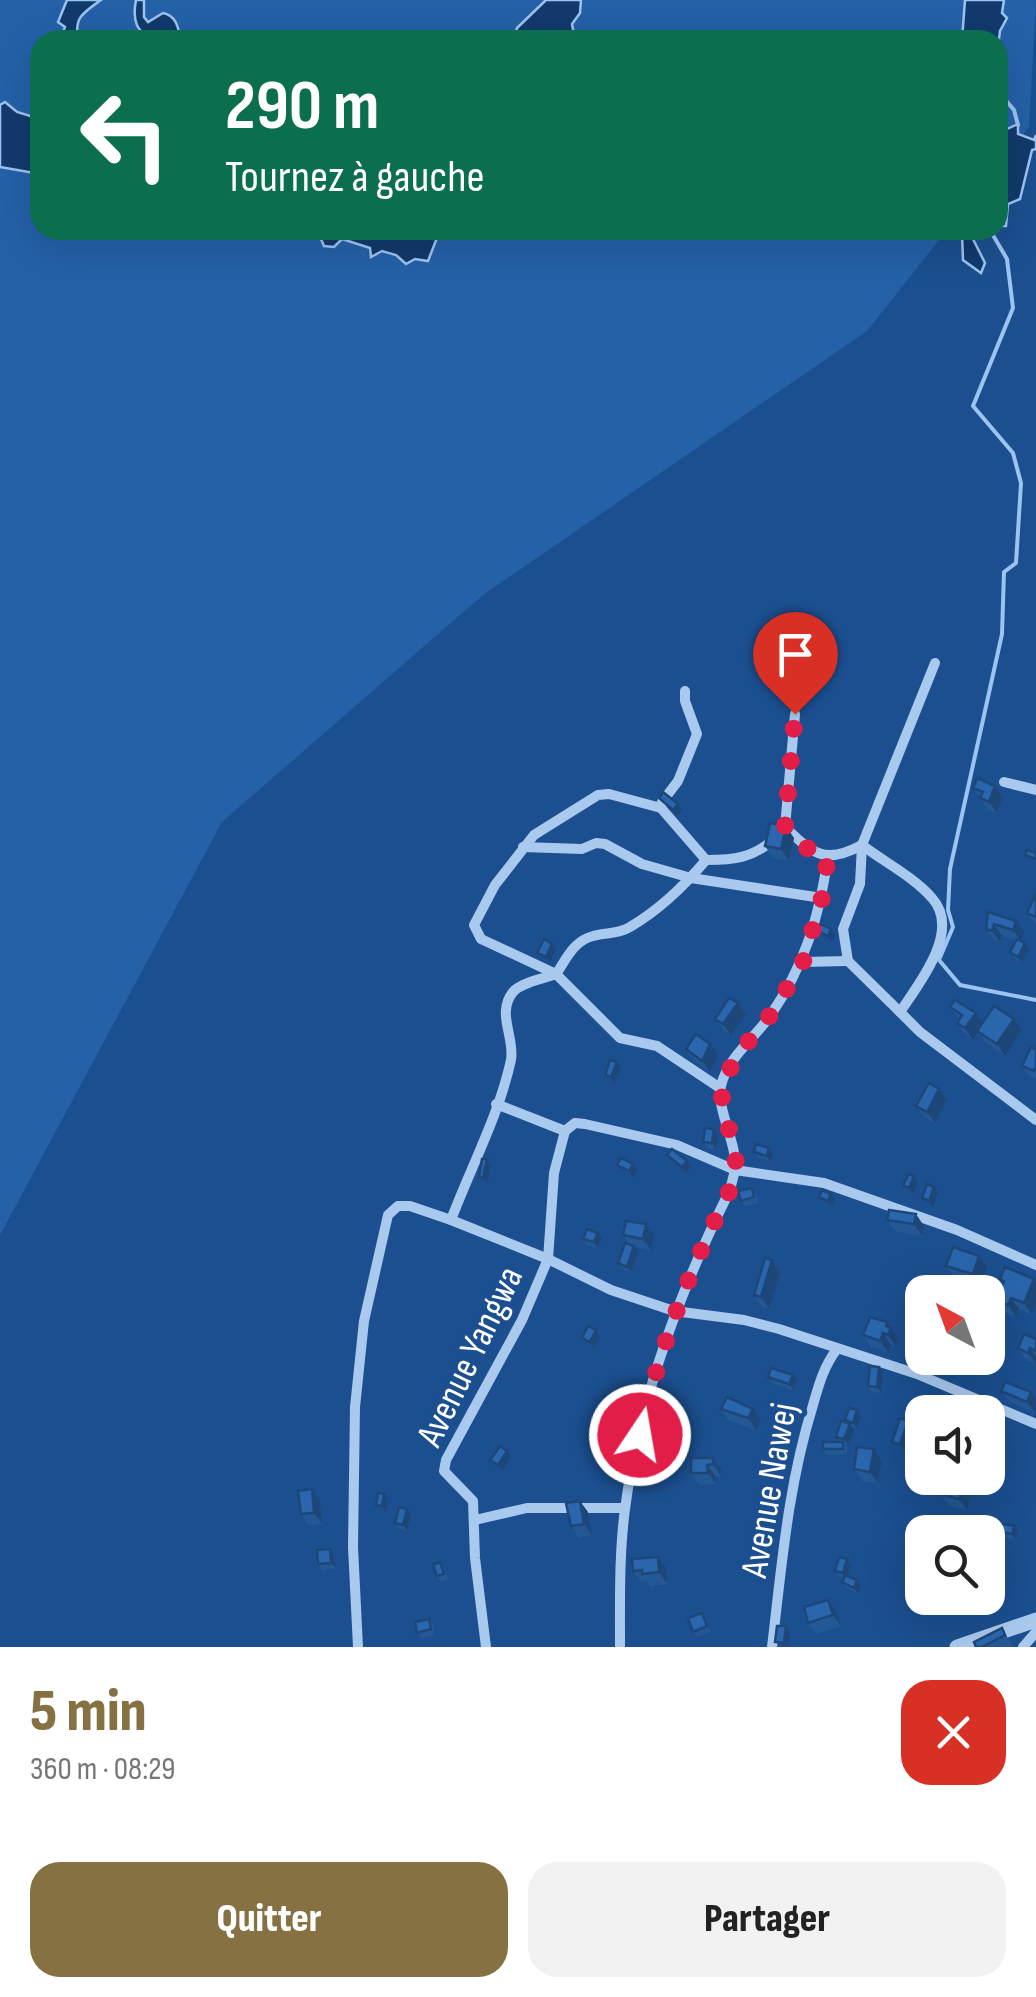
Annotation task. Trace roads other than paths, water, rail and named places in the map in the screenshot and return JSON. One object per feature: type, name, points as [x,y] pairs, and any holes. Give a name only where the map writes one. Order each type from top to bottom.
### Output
[{"type":"street","points":[[936,663],[862,845],[860,884],[842,929],[848,961],[920,1032],[1036,1120]]},
{"type":"street","points":[[662,808],[662,802],[678,781],[698,731],[684,691]]},
{"type":"street","points":[[720,1088],[657,1046],[620,1038],[556,974],[481,938],[474,925],[495,884],[534,835],[598,795],[609,794],[662,808],[706,860],[756,854],[785,827],[795,714]]},
{"type":"street","points":[[1004,782],[1036,790]]},
{"type":"street","points":[[785,827],[807,848],[828,857],[862,845]]},
{"type":"street","points":[[523,847],[582,849],[596,843],[606,844],[642,864],[691,878],[822,898]]},
{"type":"street","points":[[862,845],[931,896],[940,912],[940,935],[933,963],[900,1012]]},
{"type":"street","points":[[620,1647],[625,1508],[652,1380],[674,1311],[730,1190],[735,1170],[720,1088],[738,1054],[772,1013],[803,962],[822,898],[828,857]]},
{"type":"street","points":[[451,1220],[510,1060],[510,1037],[505,1027],[511,995],[556,974],[572,948],[581,942],[630,927],[691,878],[706,860]]},
{"type":"street","points":[[803,962],[848,961]]},
{"type":"street","points":[[496,1104],[565,1131]]},
{"type":"street","points":[[548,1260],[554,1173],[565,1131],[574,1124],[585,1124],[678,1145],[735,1170],[824,1183],[957,1230],[1036,1265]]},
{"type":"street","points":[[358,1647],[354,1626],[356,1407],[364,1321],[388,1215],[398,1206],[410,1206],[451,1220],[611,1290],[674,1311],[744,1320],[917,1374],[1036,1424]]},
{"type":"street","name":"Avenue Yangwa","points":[[486,1647],[472,1501],[444,1471],[446,1460],[522,1320],[548,1260]]},
{"type":"street","name":"Avenue Nawej","points":[[772,1647],[786,1514],[796,1461],[820,1380],[837,1349]]},
{"type":"street","points":[[475,1520],[527,1508],[625,1508]]},
{"type":"street","points":[[957,1647],[1036,1620]]},
{"type":"street","points":[[1024,1647],[1036,1632]]},
{"type":"waterway","points":[[1008,103],[1018,125]]},
{"type":"waterway","points":[[996,240],[1007,259],[1013,308],[973,406],[1013,453],[1021,483],[1016,563],[1004,572],[1002,634],[950,869],[948,910],[953,927],[939,960],[960,985],[1036,1000]]}]
